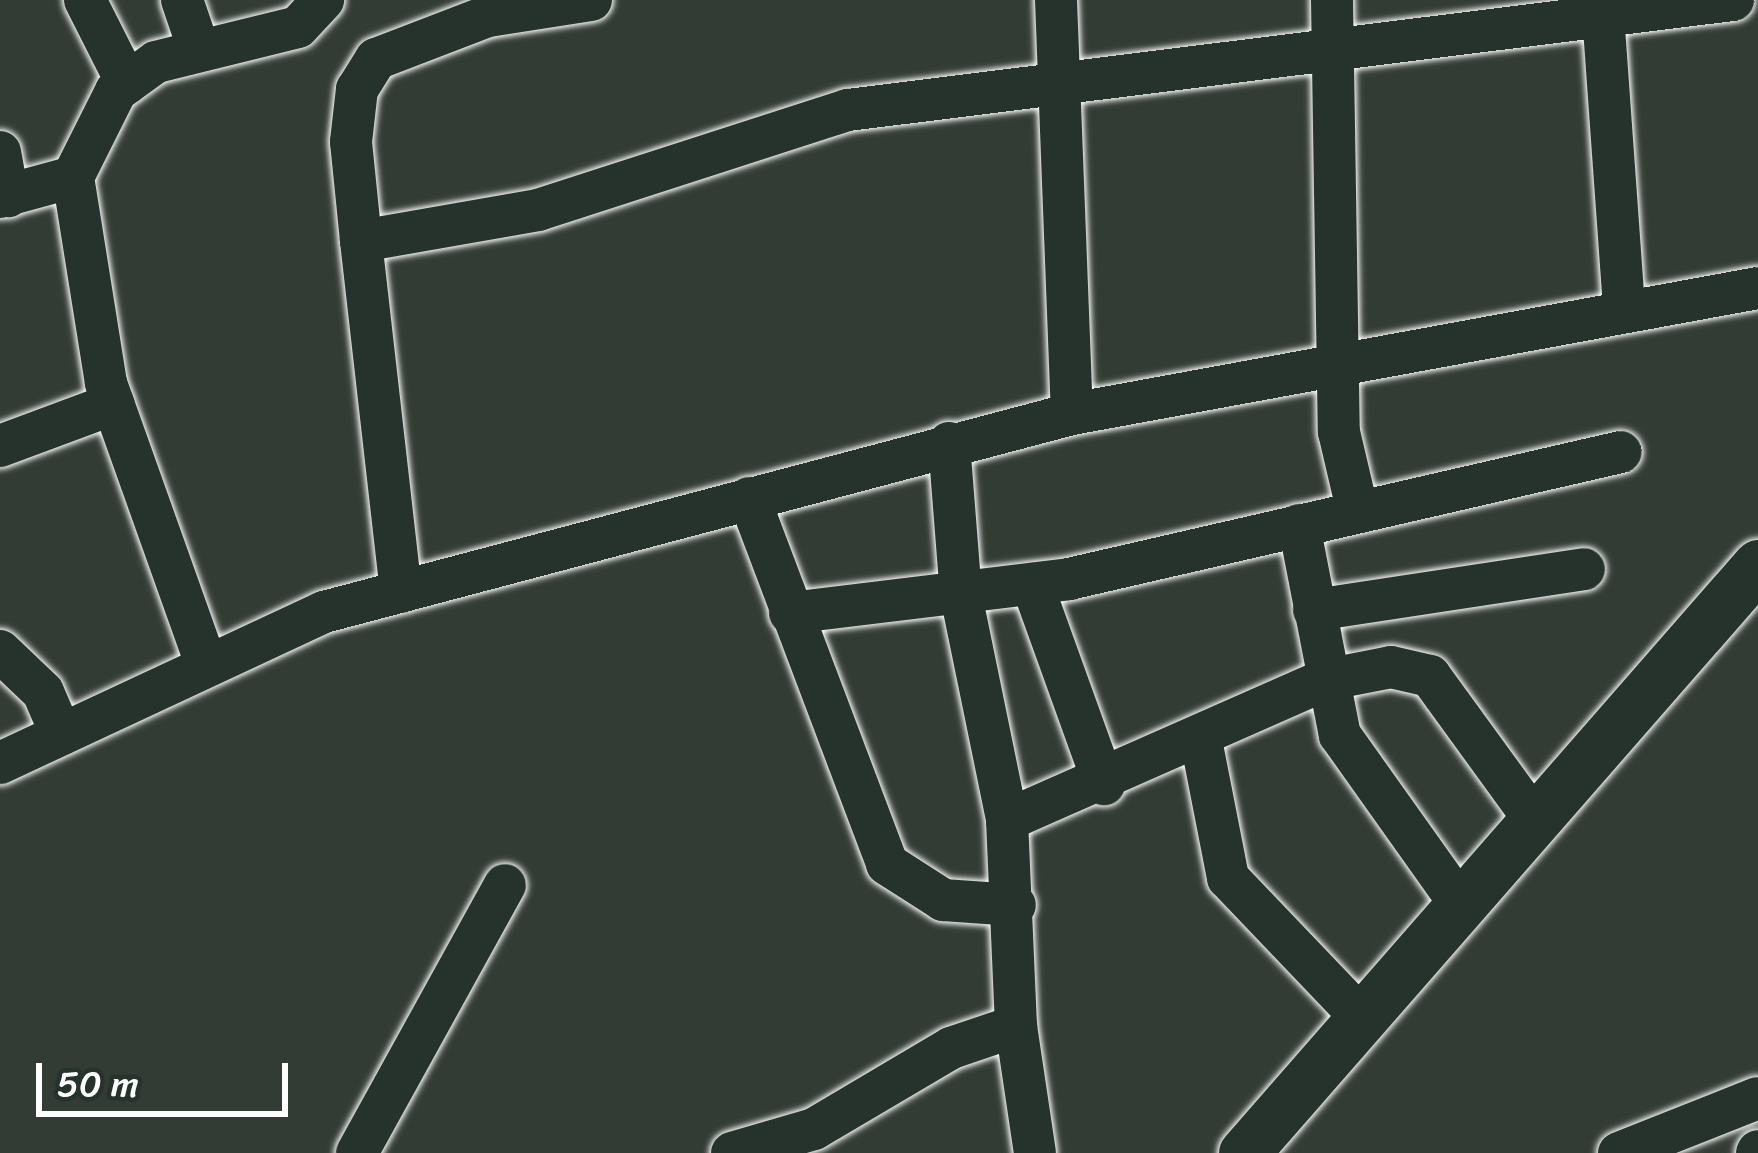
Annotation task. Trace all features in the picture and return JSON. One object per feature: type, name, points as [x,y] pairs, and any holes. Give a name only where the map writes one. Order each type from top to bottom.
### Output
[{"type":"main road","points":[[1244,1153],[1758,565]]},
{"type":"street","points":[[85,0],[127,83]]},
{"type":"street","points":[[182,0],[198,47]]},
{"type":"street","points":[[206,664],[113,404],[73,177],[127,83],[198,47],[298,27],[323,0]]},
{"type":"street","points":[[401,592],[351,142],[357,89],[376,58],[488,16],[591,0]]},
{"type":"street","points":[[1056,0],[1072,414]]},
{"type":"street","points":[[1332,0],[1337,359],[1357,509]]},
{"type":"street","points":[[361,242],[538,210],[848,110],[1061,76],[1331,51],[1602,9],[1732,0]]},
{"type":"street","points":[[1602,9],[1624,310]]},
{"type":"street","points":[[0,152],[4,197],[73,177]]},
{"type":"street","points":[[0,764],[206,664],[401,592],[949,443],[1337,359],[1758,288]]},
{"type":"street","points":[[0,446],[113,404]]},
{"type":"street","points":[[949,443],[961,595],[1007,820],[1015,904],[1016,1026],[1035,1153]]},
{"type":"street","points":[[790,613],[1032,584],[1621,452]]},
{"type":"street","points":[[749,498],[887,864],[943,901],[1015,904]]},
{"type":"street","points":[[1299,525],[1324,680],[1374,797],[1461,905]]},
{"type":"street","points":[[1314,610],[1584,569]]},
{"type":"street","points":[[1032,584],[1105,784]]},
{"type":"street","points":[[0,651],[43,692],[61,734]]},
{"type":"street","points":[[1007,820],[1105,784],[1324,680],[1391,667],[1430,676],[1536,823]]},
{"type":"street","points":[[1201,740],[1228,878],[1360,1016]]},
{"type":"street","points":[[357,1153],[505,885]]},
{"type":"street","points":[[732,1153],[814,1130],[951,1048],[1016,1026]]},
{"type":"street","points":[[1619,1153],[1758,1098]]}]
